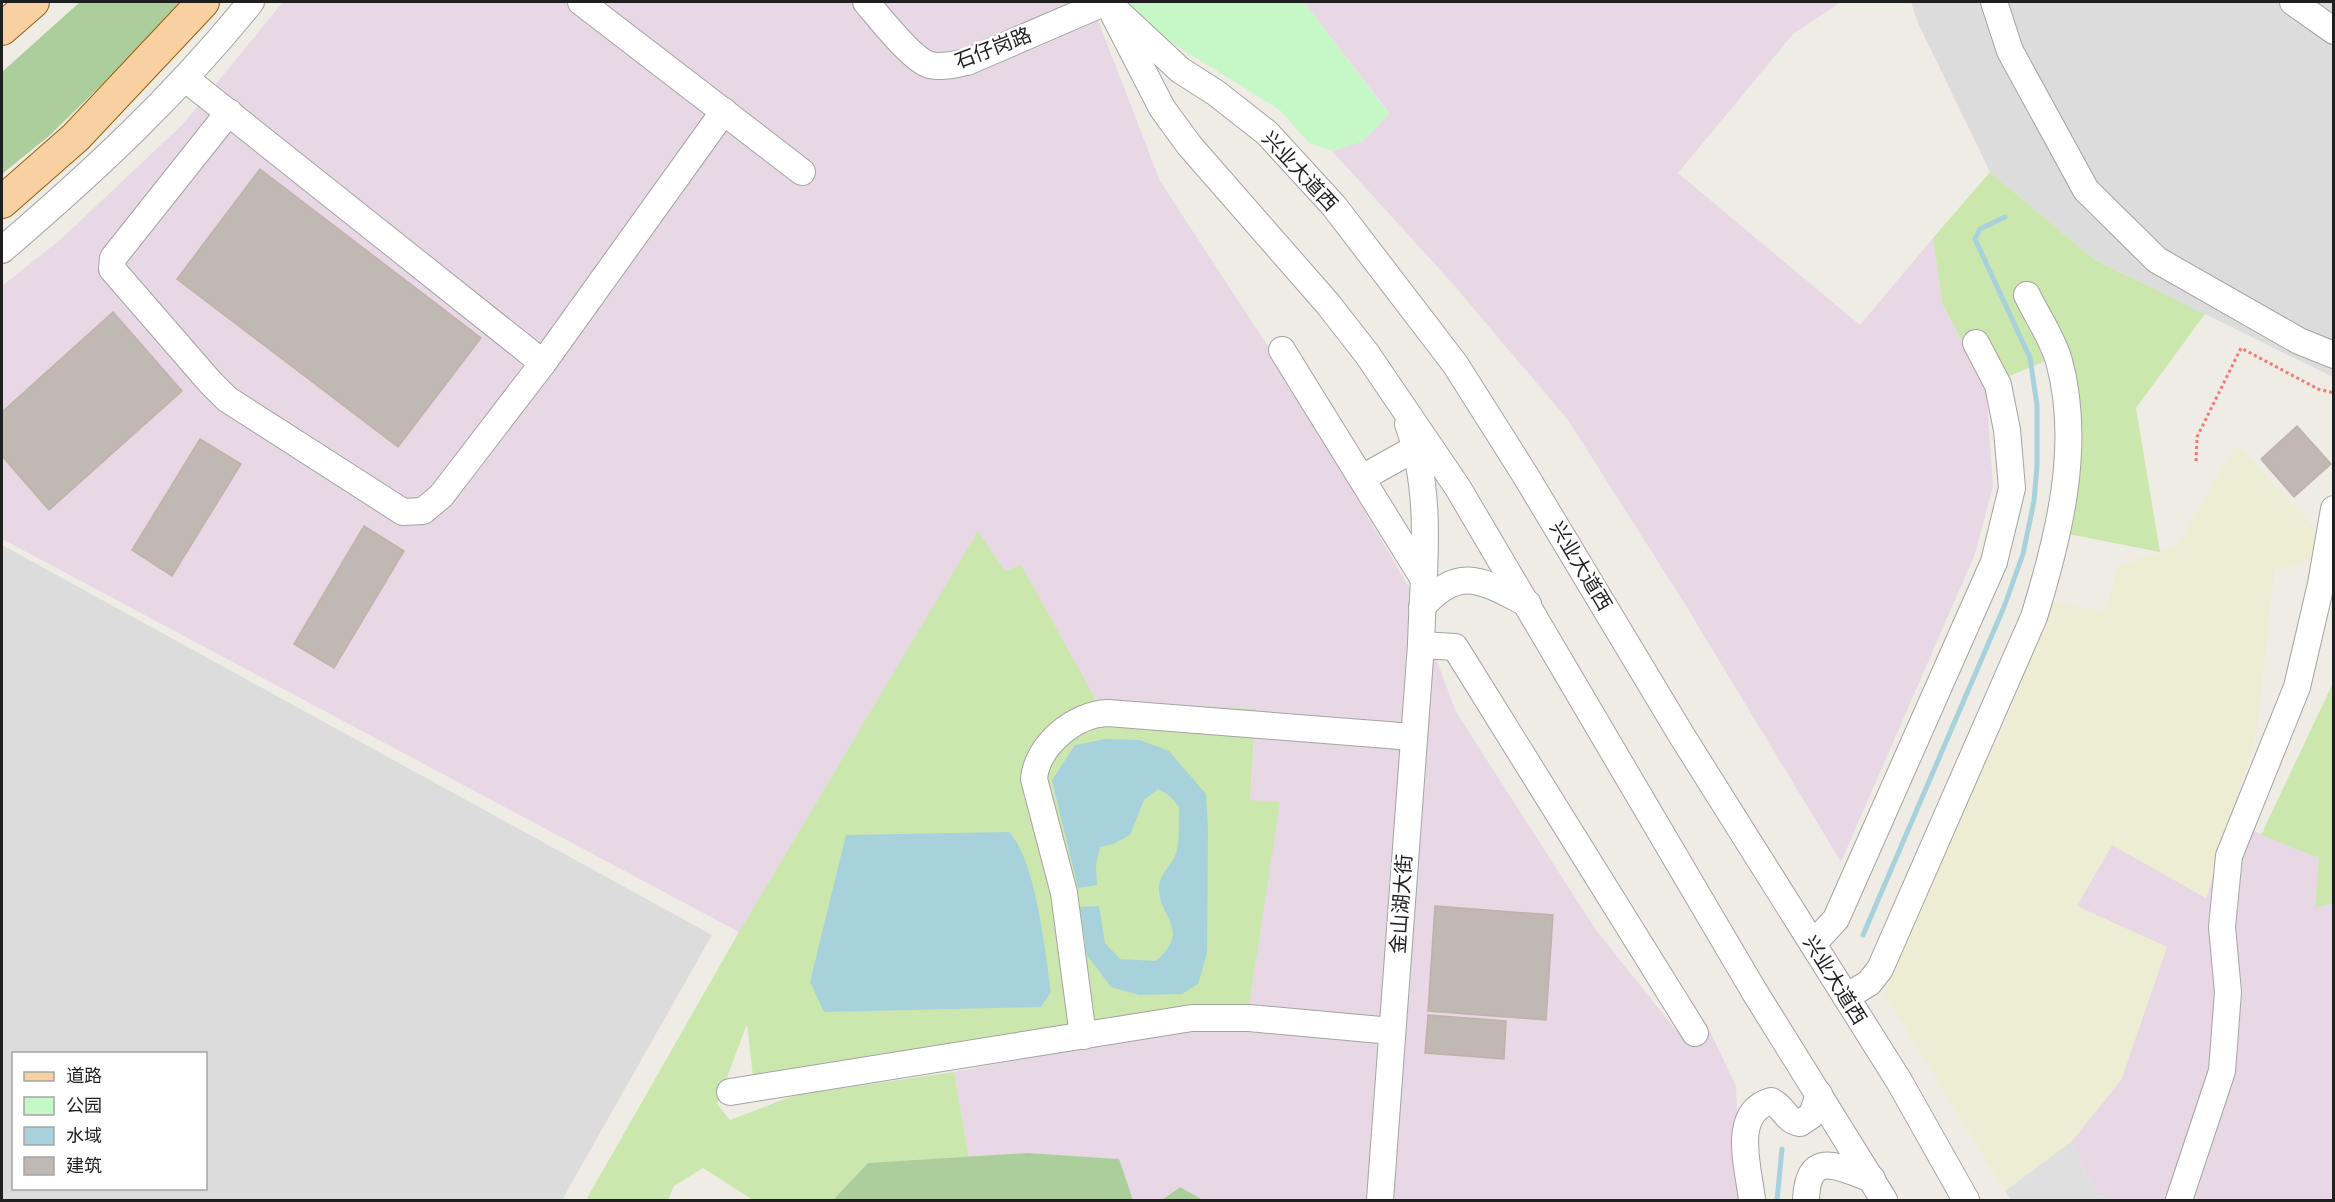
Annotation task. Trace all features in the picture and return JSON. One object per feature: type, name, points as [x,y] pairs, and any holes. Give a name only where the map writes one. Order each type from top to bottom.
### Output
[{"type":"main road","points":[[2,29],[33,2]]},
{"type":"main road","points":[[2,202],[76,136],[202,2]]},
{"type":"street","points":[[2,250],[93,172],[186,79],[251,2]]},
{"type":"street","points":[[581,2],[802,172]]},
{"type":"street","name":"石仔岗路","points":[[866,2],[904,45],[927,65],[946,66],[968,62],[1107,2]]},
{"type":"street","points":[[1107,2],[1162,108],[1189,145],[1328,304],[1387,384],[1458,488],[1754,991],[1878,1190]]},
{"type":"street","name":"兴业大道西","points":[[1107,2],[1180,70],[1216,93],[1267,133],[1334,206],[1455,364],[1518,463],[1682,736],[1899,1081],[1966,1200]]},
{"type":"street","points":[[1994,2],[2010,51],[2086,190],[2157,260],[2299,341],[2334,355]]},
{"type":"street","points":[[2294,2],[2334,31]]},
{"type":"street","points":[[186,79],[543,363]]},
{"type":"street","points":[[229,112],[113,258],[112,269],[227,399],[403,512],[423,511],[441,496],[543,363],[724,111]]},
{"type":"street","points":[[1846,997],[1869,983],[1880,969],[2034,616],[2048,571],[2061,519],[2066,468],[2066,412],[2059,360],[2027,295]]},
{"type":"street","points":[[1813,944],[1836,919],[1994,562],[2012,488],[2007,430],[1998,385],[1976,343]]},
{"type":"street","points":[[1282,350],[1423,578]]},
{"type":"street","name":"金山湖大街","points":[[1380,1200],[1421,645],[1424,489],[1409,427],[1387,384]]},
{"type":"street","points":[[1362,477],[1414,449]]},
{"type":"street","points":[[2179,1200],[2222,1071],[2228,992],[2222,927],[2229,856],[2297,687],[2321,584],[2334,509]]},
{"type":"street","points":[[1422,607],[1436,591],[1451,582],[1467,580],[1484,582],[1528,604]]},
{"type":"street","points":[[1421,645],[1455,647],[1695,1034]]},
{"type":"street","points":[[1083,1036],[1064,893],[1034,779],[1035,763],[1044,750],[1076,722],[1092,714],[1108,713],[1413,737]]},
{"type":"street","points":[[730,1092],[1192,1018],[1249,1018],[1392,1031]]},
{"type":"street","points":[[1752,1200],[1744,1135],[1751,1112],[1761,1103],[1771,1101],[1778,1104],[1790,1120],[1800,1123],[1812,1114],[1819,1094]]},
{"type":"street","points":[[1806,1200],[1807,1183],[1812,1170],[1822,1165],[1831,1164],[1878,1190]]},
{"type":"path","points":[[2196,461],[2197,437],[2241,348],[2318,389],[2334,393]]},
{"type":"shaded area","points":[[283,2],[1091,2],[1160,181],[1273,354],[1410,589],[1456,712],[1596,930],[1686,1043],[1709,1029],[1736,1086],[1741,1200],[1203,1200],[1180,1187],[1162,1200],[1133,1200],[1118,1159],[1027,1153],[969,1157],[954,1072],[1191,1027],[1249,1006],[1279,802],[1250,801],[1256,710],[1097,701],[1021,566],[1005,571],[978,532],[739,932],[2,539],[2,286],[61,239],[183,124]]},
{"type":"shaded area","points":[[1304,2],[1841,2],[1793,34],[1678,173],[1860,325],[1933,238],[1942,303],[1986,386],[1993,486],[1975,554],[1841,862],[1683,601],[1568,420],[1452,283],[1332,151],[1363,141],[1389,113]]},
{"type":"shaded area","points":[[1911,2],[2333,2],[2333,377],[2095,260],[1990,172],[1918,23]]},
{"type":"shaded area","points":[[2,545],[712,935],[562,1200],[2,1200]]},
{"type":"shaded area","points":[[2230,821],[2319,858],[2316,907],[2334,903],[2333,1200],[2112,1200],[2095,1192],[2071,1142],[2121,1080],[2167,947],[2076,906],[2112,844],[2206,898]]},
{"type":"shaded area","points":[[2071,1142],[2095,1192],[2112,1200],[2011,1200],[2005,1191]]},
{"type":"green space","points":[[80,2],[179,2],[162,26],[49,136],[2,174],[2,72]]},
{"type":"green space","points":[[1127,2],[1304,2],[1389,114],[1363,141],[1332,151],[1309,143],[1280,110],[1145,26]]},
{"type":"green space","points":[[1990,172],[2095,260],[2205,314],[2136,408],[2160,552],[2068,534],[2064,353],[1986,386],[1942,303],[1933,238]]},
{"type":"green space","points":[[2236,445],[2319,532],[2310,560],[2274,570],[2257,732],[2206,898],[2112,845],[2077,906],[2167,947],[2121,1080],[2071,1142],[2005,1191],[1884,993],[1946,844],[2006,723],[2051,601],[2106,612],[2117,567],[2177,546]]},
{"type":"green space","points":[[978,531],[1005,571],[1021,565],[1097,701],[1256,709],[1250,800],[1280,802],[1249,1006],[753,1077],[747,1024],[717,1104],[730,1120],[795,1095],[954,1072],[969,1157],[868,1163],[833,1200],[753,1200],[703,1168],[674,1186],[668,1200],[586,1200],[739,932]]},
{"type":"green space","points":[[2333,683],[2333,903],[2315,908],[2319,858],[2261,835]]},
{"type":"green space","points":[[1027,1153],[1119,1159],[1133,1200],[833,1200],[868,1163]]},
{"type":"green space","points":[[1180,1187],[1203,1200],[1162,1200]]},
{"type":"water","points":[[1105,739],[1140,740],[1169,751],[1206,794],[1207,953],[1198,984],[1182,994],[1139,995],[1111,987],[1087,955],[1080,907],[1099,906],[1105,943],[1120,959],[1156,961],[1167,950],[1173,931],[1163,907],[1159,886],[1176,852],[1179,807],[1170,796],[1158,789],[1144,800],[1130,835],[1113,844],[1100,847],[1096,865],[1097,885],[1078,888],[1052,780],[1075,745]]},
{"type":"water","points":[[1009,832],[1026,863],[1038,907],[1051,992],[1041,1007],[824,1012],[810,982],[846,835]]},
{"type":"building","points":[[260,169],[481,338],[398,447],[177,279]]},
{"type":"building","points":[[113,312],[182,391],[49,510],[2,456],[2,412]]},
{"type":"building","points":[[2297,426],[2331,464],[2294,497],[2261,459]]},
{"type":"building","points":[[200,439],[241,464],[172,576],[132,550]]},
{"type":"building","points":[[364,526],[404,551],[334,668],[294,644]]},
{"type":"building","points":[[1435,906],[1553,915],[1546,1020],[1428,1011]]},
{"type":"building","points":[[1428,1015],[1506,1021],[1504,1059],[1425,1053]]},
{"type":"waterway","points":[[1863,935],[2004,607],[2023,554],[2034,501],[2037,466],[2037,405],[2030,358],[1975,239],[1980,229],[2005,217]]},
{"type":"waterway","points":[[1777,1200],[1782,1149]]}]
